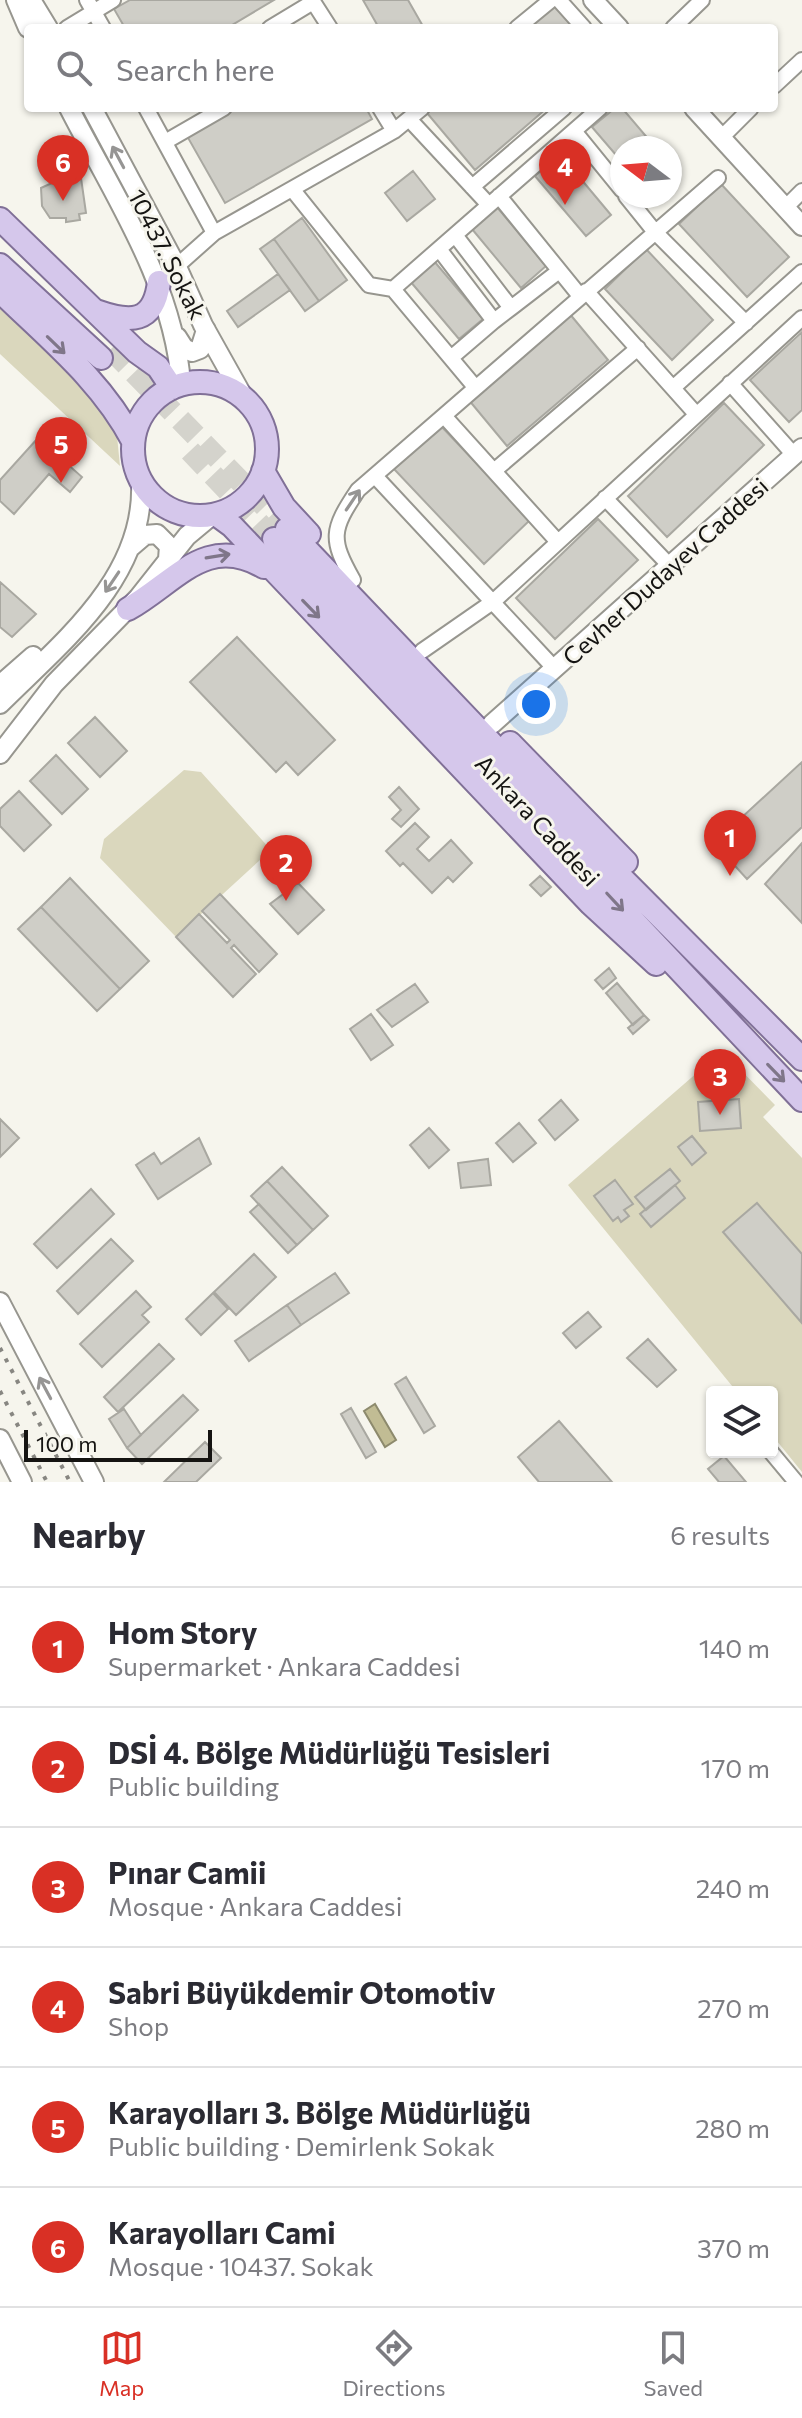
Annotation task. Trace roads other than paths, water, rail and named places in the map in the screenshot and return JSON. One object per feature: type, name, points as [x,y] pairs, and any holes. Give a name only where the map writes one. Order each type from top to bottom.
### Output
[{"type":"main road","points":[[0,219],[92,310],[177,386]]},
{"type":"main road","points":[[0,238],[106,353],[0,265]]},
{"type":"main road","points":[[92,310],[122,318],[141,316],[153,305],[159,282]]},
{"type":"main road","points":[[0,291],[89,377],[115,408],[133,441]]},
{"type":"main road","points":[[263,471],[242,502],[214,515],[188,516],[169,510],[153,498],[141,483],[135,467],[133,441],[138,422],[148,406],[177,386],[211,383],[229,389],[245,400],[259,417],[266,438],[263,471],[266,481],[284,507],[623,859],[713,967]]},
{"type":"main road","points":[[214,515],[281,577],[591,904],[646,957],[711,1006]]},
{"type":"main road","name":"Ankara Caddesi","points":[[802,1059],[281,534],[711,1006],[802,1100]]},
{"type":"main road","points":[[128,609],[199,561],[217,554],[246,558],[281,577]]},
{"type":"street","points":[[16,0],[26,24]]},
{"type":"street","points":[[31,0],[46,24]]},
{"type":"street","points":[[71,24],[90,6],[113,0]]},
{"type":"street","points":[[522,24],[551,0]]},
{"type":"street","points":[[559,0],[580,24]]},
{"type":"street","points":[[593,0],[615,24]]},
{"type":"street","points":[[677,24],[702,0]]},
{"type":"street","points":[[276,24],[313,1],[327,24]]},
{"type":"street","points":[[90,6],[101,24]]},
{"type":"street","points":[[778,82],[802,60]]},
{"type":"street","name":"10437. Sokak","points":[[71,112],[159,282],[175,335],[177,386]]},
{"type":"street","name":"10437. Sokak","points":[[94,112],[245,400]]},
{"type":"street","points":[[148,112],[214,233]]},
{"type":"street","points":[[165,142],[217,112]]},
{"type":"street","points":[[382,112],[394,131]]},
{"type":"street","points":[[159,282],[214,233],[394,131],[417,112]]},
{"type":"street","points":[[472,187],[559,112]]},
{"type":"street","points":[[393,289],[595,112]]},
{"type":"street","points":[[698,112],[802,226]]},
{"type":"street","points":[[721,138],[747,112]]},
{"type":"street","points":[[409,119],[472,187],[494,201],[559,271],[638,348],[696,414]]},
{"type":"street","points":[[574,131],[610,175]]},
{"type":"street","points":[[353,580],[337,551],[336,533],[358,490],[718,178]]},
{"type":"street","points":[[292,189],[369,285],[393,289],[475,387]]},
{"type":"street","points":[[785,208],[802,191]]},
{"type":"street","points":[[636,208],[655,232],[746,323]]},
{"type":"street","points":[[455,235],[511,308]]},
{"type":"street","points":[[439,249],[494,321]]},
{"type":"street","points":[[452,357],[559,271]]},
{"type":"street","points":[[674,387],[802,272]]},
{"type":"street","points":[[422,651],[494,601],[802,318]]},
{"type":"street","points":[[175,335],[184,348],[192,352],[200,349],[206,330]]},
{"type":"street","points":[[495,470],[638,348]]},
{"type":"street","points":[[730,383],[798,451]]},
{"type":"street","points":[[445,417],[558,542]]},
{"type":"street","name":"Cevher Dudayev Caddesi","points":[[492,724],[798,451]]},
{"type":"street","points":[[375,476],[555,669]]},
{"type":"street","points":[[0,704],[79,625],[109,587],[131,547],[139,518],[141,483]]},
{"type":"street","points":[[605,498],[671,567]]},
{"type":"street","points":[[0,736],[128,609],[168,559],[214,515]]},
{"type":"street","points":[[131,547],[145,535],[157,534],[169,546],[168,559]]},
{"type":"street","points":[[0,685],[27,660],[79,625]]},
{"type":"street","points":[[0,754],[54,684]]},
{"type":"street","points":[[0,1302],[94,1482]]},
{"type":"street","points":[[0,1439],[22,1482]]},
{"type":"street","points":[[776,1458],[796,1482]]},
{"type":"tunnel","points":[[111,349],[287,529]]},
{"type":"tunnel","points":[[190,451],[274,539]]},
{"type":"railway","points":[[0,1348],[70,1482]]},
{"type":"railway","points":[[0,1391],[47,1482]]},
{"type":"place","name":"Karayolları Cami","points":[[63,201]]},
{"type":"place","name":"Sabri Büyükdemir Otomotiv","points":[[565,205]]},
{"type":"place","name":"Karayolları 3. Bölge Müdürlüğü","points":[[61,483]]},
{"type":"place","name":"Hom Story","points":[[730,876]]},
{"type":"place","name":"DSİ 4. Bölge Müdürlüğü Tesisleri","points":[[286,901]]},
{"type":"place","name":"Pınar Camii","points":[[720,1115]]}]
